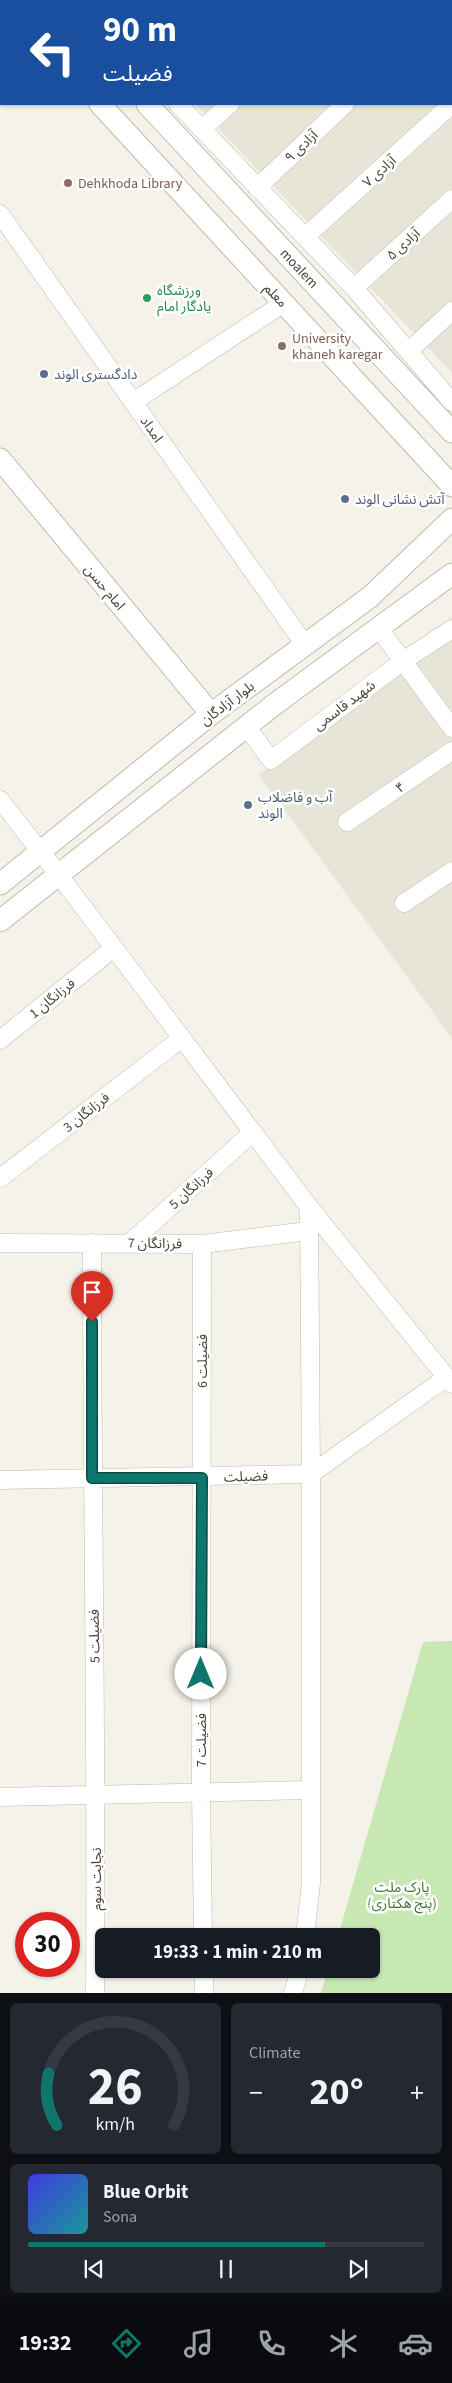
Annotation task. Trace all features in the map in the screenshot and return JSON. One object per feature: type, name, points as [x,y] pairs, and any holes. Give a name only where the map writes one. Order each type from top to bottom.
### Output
[{"type":"street","name":"معلم","points":[[101,105],[452,486]]},
{"type":"street","name":"moalem","points":[[149,105],[452,432]]},
{"type":"street","points":[[179,105],[256,188],[354,288],[452,402]]},
{"type":"street","points":[[202,129],[229,105]]},
{"type":"street","name":"آزادی ۹","points":[[256,188],[344,105]]},
{"type":"street","name":"آزادی ۷","points":[[306,237],[451,105]]},
{"type":"street","name":"آزادی ۵","points":[[354,288],[452,199]]},
{"type":"street","name":"امداد","points":[[0,214],[305,645]]},
{"type":"street","points":[[133,402],[284,303]]},
{"type":"street","points":[[409,351],[452,311]]},
{"type":"street","name":"امام حسن","points":[[0,459],[211,714]]},
{"type":"street","name":"بلوار آزادگان","points":[[0,884],[211,714],[370,597],[452,520]]},
{"type":"street","points":[[0,920],[247,727],[378,627],[452,574]]},
{"type":"street","points":[[378,627],[452,728]]},
{"type":"street","name":"شهید قاسمی","points":[[247,727],[271,760],[403,661],[452,629]]},
{"type":"street","name":"۴","points":[[347,822],[452,751]]},
{"type":"street","points":[[0,800],[41,851],[309,1207],[450,1381],[311,1474]]},
{"type":"street","points":[[404,903],[452,870]]},
{"type":"street","name":"فرزانگان 1","points":[[0,1040],[105,955]]},
{"type":"street","name":"فرزانگان 3","points":[[0,1178],[173,1045]]},
{"type":"street","name":"فرزانگان 5","points":[[130,1243],[253,1132]]},
{"type":"street","points":[[307,1928],[311,1883],[309,1207]]},
{"type":"street","name":"فرزانگان 7","points":[[0,1242],[202,1244],[308,1231]]},
{"type":"street","name":"فضیلت 5","points":[[92,1243],[92,1478],[96,1794]]},
{"type":"street","name":"فضیلت 6","points":[[202,1244],[202,1478]]},
{"type":"street","name":"فضیلت","points":[[0,1480],[202,1478],[311,1474]]},
{"type":"street","name":"فضیلت 7","points":[[202,1478],[201,1792],[203,1928]]},
{"type":"street","points":[[0,1797],[311,1790]]},
{"type":"street","name":"نجابت سوم","points":[[96,1794],[96,1993]]},
{"type":"street","points":[[204,1978],[204,1993]]},
{"type":"street","points":[[293,1993],[297,1978]]},
{"type":"shaded area","points":[[196,105],[452,105],[452,373]]},
{"type":"shaded area","points":[[452,617],[452,1038],[259,775]]},
{"type":"green space","name":"پارک ملت (پنج هکتاری)","points":[[452,1641],[452,1993],[321,1993],[325,1978],[380,1978],[380,1928],[340,1928],[423,1642]]},
{"type":"place","name":"Dehkhoda Library","points":[[68,183]]},
{"type":"place","name":"ورزشگاه یادگار امام","points":[[147,298]]},
{"type":"place","name":"University khaneh karegar","points":[[282,346]]},
{"type":"place","name":"دادگستری الوند","points":[[44,374]]},
{"type":"place","name":"آتش نشانی الوند","points":[[345,499]]},
{"type":"place","name":"آب و فاضلاب الوند","points":[[248,805]]},
{"type":"route","points":[[92,1322],[92,1478],[202,1478],[201,1674]]}]
